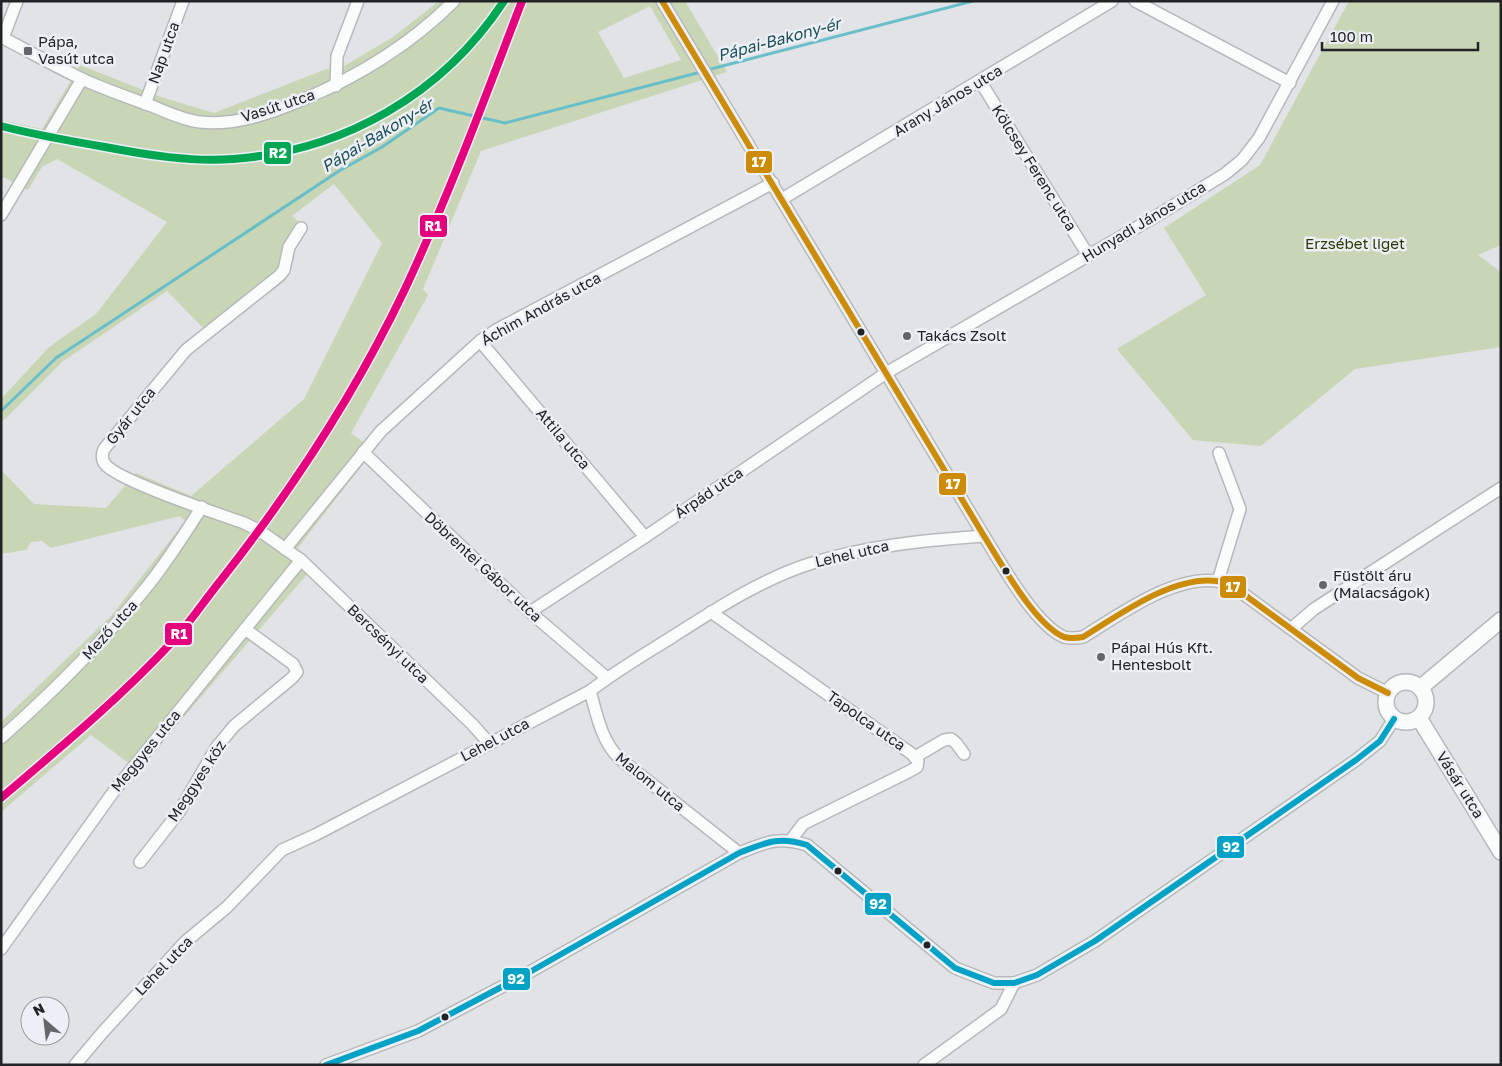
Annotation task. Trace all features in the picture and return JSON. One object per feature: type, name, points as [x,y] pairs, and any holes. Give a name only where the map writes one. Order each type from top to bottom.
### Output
[{"type":"street","points":[[2,37],[17,1]]},
{"type":"street","name":"Nap utca","points":[[145,104],[182,1]]},
{"type":"street","points":[[336,86],[337,56],[358,1]]},
{"type":"street","name":"Vasút utca","points":[[2,37],[82,79],[145,104],[189,120],[212,123],[225,122],[277,110],[336,86],[363,72],[401,47],[454,1]]},
{"type":"street","points":[[662,1],[984,536],[1024,599],[1049,627],[1066,637],[1083,637],[1133,606],[1172,588],[1197,580],[1218,581],[1238,590],[1358,678],[1388,693]]},
{"type":"street","name":"Arany János utca","points":[[782,199],[980,81],[1096,7],[1112,1]]},
{"type":"street","points":[[1135,1],[1290,83]]},
{"type":"street","name":"Hunyadi János utca","points":[[886,373],[1153,218],[1234,167],[1250,151],[1290,83],[1333,1]]},
{"type":"street","points":[[1,216],[82,79]]},
{"type":"street","name":"Kölcsey Ferenc utca","points":[[980,81],[1088,255]]},
{"type":"street","name":"Áchim András utca","points":[[285,549],[381,431],[480,341],[496,330],[773,184]]},
{"type":"street","name":"Gyár utca","points":[[285,549],[260,531],[244,523],[132,481],[105,465],[102,454],[104,449],[186,350],[279,276],[284,270],[288,246],[301,228]]},
{"type":"street","name":"Attila utca","points":[[480,341],[645,537]]},
{"type":"street","name":"Árpád utca","points":[[530,612],[645,537],[886,373]]},
{"type":"street","name":"Döbrentei Gábor utca","points":[[363,452],[530,612],[607,678]]},
{"type":"street","points":[[1218,581],[1240,509],[1219,453]]},
{"type":"street","points":[[1292,628],[1314,608],[1501,488]]},
{"type":"street","name":"Mező utca","points":[[1,738],[42,701],[120,620],[147,587],[202,507]]},
{"type":"street","name":"Lehel utca","points":[[75,1065],[102,1032],[185,942],[227,907],[282,850],[326,830],[590,691],[607,678],[711,612],[784,574],[830,558],[894,545],[984,536]]},
{"type":"street","name":"Bercsényi utca","points":[[285,549],[301,560],[472,724],[489,743]]},
{"type":"street","name":"Meggyes utca","points":[[1,949],[114,791],[301,560]]},
{"type":"street","name":"Tapolca utca","points":[[711,612],[915,756],[918,761],[916,766],[910,771],[803,824],[791,840]]},
{"type":"street","points":[[1420,688],[1501,620]]},
{"type":"street","name":"Meggyes köz","points":[[140,862],[179,812],[216,748],[234,726],[297,672],[294,664],[245,629]]},
{"type":"street","points":[[1403,682],[1420,688],[1426,700],[1426,707],[1419,718],[1407,723],[1394,719],[1389,714],[1386,700],[1388,693],[1397,684],[1403,682]]},
{"type":"street","name":"Malom utca","points":[[590,691],[604,737],[610,749],[739,853]]},
{"type":"street","name":"Vásár utca","points":[[1419,718],[1501,852]]},
{"type":"street","points":[[326,1065],[418,1031],[528,973],[739,853],[771,840],[791,840],[807,845],[954,968],[994,983],[1014,983],[1038,975],[1094,941],[1356,760],[1380,740],[1394,719]]},
{"type":"street","points":[[915,756],[944,740],[950,739],[956,743],[964,754]]},
{"type":"street","points":[[924,1065],[1001,1009],[1014,983]]},
{"type":"green space","points":[[439,1],[685,1],[727,72],[481,151],[423,289],[428,295],[351,433],[374,450],[297,549],[315,565],[138,770],[91,735],[1,812],[1,722],[111,616],[185,521],[180,516],[51,548],[42,541],[31,542],[26,550],[1,554],[1,470],[34,504],[106,508],[136,473],[191,496],[304,399],[382,243],[334,184],[292,216],[307,229],[289,256],[286,280],[211,336],[167,291],[62,362],[1,423],[1,399],[49,347],[96,314],[167,222],[57,159],[42,167],[28,190],[1,176],[1,120],[42,129],[80,65],[161,97],[214,113],[324,70],[346,65],[393,37]],"holes":[[[650,6],[681,60],[624,78],[598,32]]]},
{"type":"green space","name":"Erzsébet liget","points":[[1349,1],[1501,1],[1501,245],[1478,255],[1501,272],[1501,347],[1355,369],[1261,446],[1193,440],[1117,349],[1206,295],[1164,228],[1260,165]]},
{"type":"waterway","name":"Pápai-Bakony-ér","points":[[707,70],[973,1]]},
{"type":"waterway","name":"Pápai-Bakony-ér","points":[[1,411],[56,358],[339,171],[382,147],[439,108],[505,123],[701,72]]},
{"type":"transit line","name":"R2","points":[[1,126],[53,138],[185,159],[217,160],[274,154],[314,144],[351,130],[387,112],[421,90],[452,64],[479,34],[504,1]]},
{"type":"transit line","name":"R1","points":[[1,798],[111,703],[173,641],[247,546],[298,476],[366,365],[405,289],[452,182],[522,1]]},
{"type":"transit line","name":"17","points":[[662,1],[1019,592],[1042,620],[1064,637],[1083,637],[1147,598],[1165,590],[1200,581],[1217,581],[1238,590],[1358,678],[1388,693]]},
{"type":"transit line","name":"92","points":[[326,1065],[418,1031],[528,973],[739,853],[757,846],[780,841],[797,842],[807,845],[955,968],[994,983],[1014,983],[1037,975],[1095,941],[1356,760],[1380,741],[1394,719]]},
{"type":"place","name":"Pápa, Vasút utca","points":[[28,51]]},
{"type":"place","name":"Takács Zsolt","points":[[907,336]]},
{"type":"place","name":"Füstölt áru (Malacságok)","points":[[1323,585]]},
{"type":"place","name":"Pápai Hús Kft. Hentesbolt","points":[[1101,657]]}]
